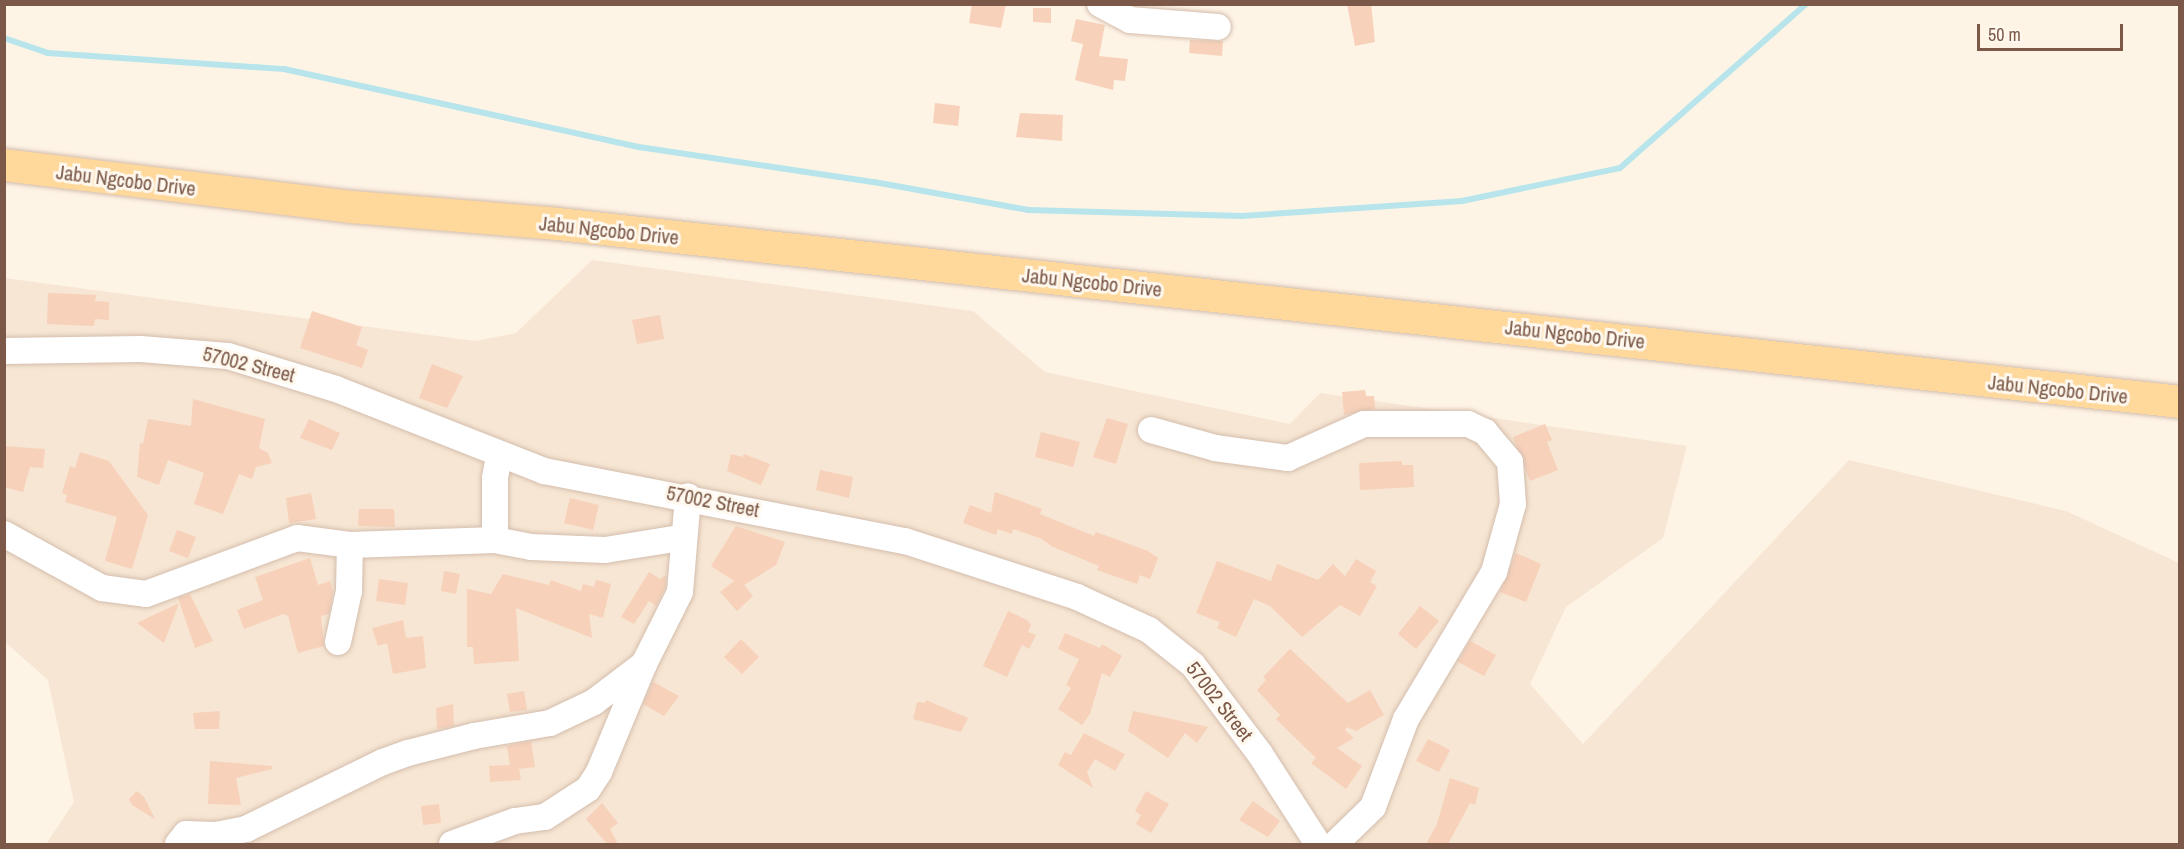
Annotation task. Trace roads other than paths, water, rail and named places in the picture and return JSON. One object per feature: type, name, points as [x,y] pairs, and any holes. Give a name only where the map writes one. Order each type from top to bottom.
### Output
[{"type":"main road","name":"Jabu Ngcobo Drive","points":[[4,165],[352,207],[581,226],[2180,402]]},
{"type":"street","points":[[1100,4],[1130,20],[1218,27]]},
{"type":"street","name":"57002 Street","points":[[4,351],[141,349],[228,356],[336,389],[500,456],[544,471],[688,496],[905,541],[1077,597],[1149,630],[1180,652],[1212,686],[1318,844]]},
{"type":"street","points":[[1151,430],[1215,448],[1288,458],[1364,424],[1468,424],[1485,432],[1510,462],[1513,504],[1494,572],[1406,719],[1373,807],[1335,844]]},
{"type":"street","points":[[495,540],[495,478],[500,456]]},
{"type":"street","points":[[452,844],[515,821],[545,817],[588,789],[599,772],[644,664],[680,592],[681,538],[688,496]]},
{"type":"street","points":[[4,534],[102,588],[146,594],[199,577],[280,541],[297,538],[350,545],[495,540],[531,547],[605,550],[681,538]]},
{"type":"street","points":[[338,642],[348,601],[350,545]]},
{"type":"street","points":[[178,844],[186,834],[216,835],[246,829],[382,762],[408,753],[474,736],[550,723],[594,702],[644,664]]},
{"type":"waterway","points":[[4,38],[48,53],[284,69],[639,147],[874,182],[1028,210],[1242,216],[1462,201],[1620,168],[1806,4]]}]
